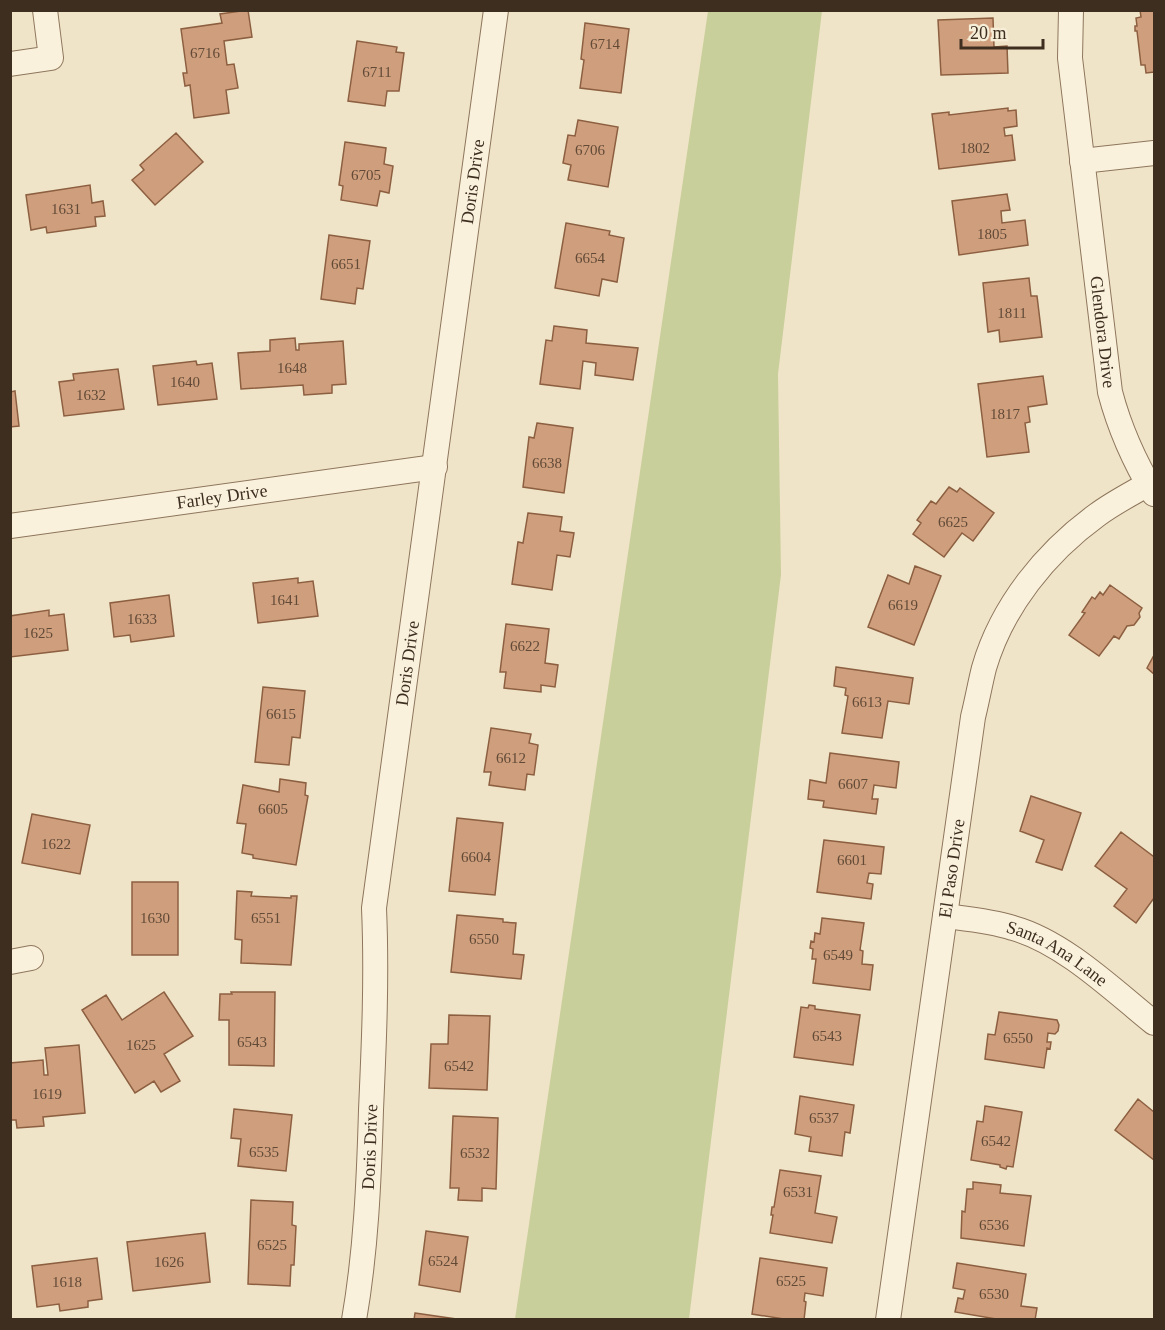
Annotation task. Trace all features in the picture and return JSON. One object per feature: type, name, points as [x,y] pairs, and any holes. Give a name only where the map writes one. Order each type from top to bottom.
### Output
[{"type":"street","points":[[10,64],[51,58],[45,10]]},
{"type":"street","name":"Doris Drive","points":[[354,1320],[365,1233],[371,1146],[375,908],[496,10]]},
{"type":"street","name":"Glendora Drive","points":[[1071,10],[1070,58],[1110,392],[1120,428],[1151,489]]},
{"type":"street","points":[[1082,161],[1155,153]]},
{"type":"street","name":"Farley Drive","points":[[10,526],[435,467]]},
{"type":"street","name":"El Paso Drive","points":[[888,1320],[973,717],[984,667],[1005,619],[1033,575],[1069,537],[1100,513],[1151,489]]},
{"type":"street","name":"Santa Ana Lane","points":[[945,916],[1014,928],[1049,943],[1155,1023]]},
{"type":"green space","points":[[708,11],[822,11],[778,374],[781,575],[689,1319],[515,1319]]},
{"type":"building","points":[[248,10],[252,37],[224,41],[227,65],[234,64],[238,88],[226,90],[229,113],[194,118],[190,85],[185,86],[183,73],[187,73],[181,29],[222,23],[220,14]]},
{"type":"building","points":[[1140,10],[1154,10],[1154,72],[1146,73],[1145,65],[1141,65],[1137,31],[1135,31],[1136,18],[1141,17]]},
{"type":"building","points":[[993,18],[994,47],[1007,46],[1008,73],[941,75],[938,20]]},
{"type":"building","points":[[585,23],[629,29],[621,93],[580,88],[584,60],[581,59]]},
{"type":"building","points":[[357,41],[397,47],[396,52],[404,53],[399,91],[387,91],[385,106],[348,101]]},
{"type":"building","points":[[1008,108],[1008,111],[1016,110],[1017,126],[1004,128],[1005,136],[1012,135],[1015,160],[939,169],[932,114],[949,112],[949,115]]},
{"type":"building","points":[[578,120],[618,127],[608,187],[568,180],[571,165],[563,163],[568,135],[575,136]]},
{"type":"building","points":[[176,133],[203,162],[155,205],[132,180],[144,170],[140,165]]},
{"type":"building","points":[[345,142],[386,148],[384,164],[393,166],[389,193],[380,191],[377,206],[341,200],[343,186],[339,185]]},
{"type":"building","points":[[90,185],[92,203],[103,201],[105,216],[95,217],[96,226],[47,233],[46,227],[31,230],[26,195]]},
{"type":"building","points":[[1007,194],[1010,210],[1001,211],[1002,223],[1025,220],[1028,245],[959,255],[952,201]]},
{"type":"building","points":[[566,223],[610,231],[609,235],[624,238],[617,282],[602,279],[599,296],[555,288]]},
{"type":"building","points":[[329,235],[370,241],[363,289],[357,288],[355,304],[321,299]]},
{"type":"building","points":[[1029,278],[1031,296],[1037,296],[1042,337],[1000,342],[999,330],[988,332],[983,283]]},
{"type":"building","points":[[554,326],[587,330],[586,343],[638,348],[633,380],[595,375],[596,363],[583,361],[580,389],[540,384],[546,340],[552,341]]},
{"type":"building","points":[[295,338],[296,350],[299,350],[299,344],[343,341],[346,384],[332,385],[332,393],[304,395],[303,385],[241,389],[238,353],[270,351],[270,340]]},
{"type":"building","points":[[196,361],[197,365],[212,363],[217,399],[158,405],[153,366]]},
{"type":"building","points":[[118,369],[124,409],[64,416],[59,382],[74,380],[73,374]]},
{"type":"building","points":[[1043,376],[1047,404],[1028,407],[1030,422],[1025,423],[1029,452],[987,457],[978,384]]},
{"type":"building","points":[[15,391],[19,426],[10,427],[10,392]]},
{"type":"building","points":[[537,423],[573,428],[564,493],[523,487],[529,437],[534,438]]},
{"type":"building","points":[[949,487],[957,492],[960,488],[994,513],[973,541],[962,533],[944,557],[913,534],[921,523],[917,520],[931,501],[936,504]]},
{"type":"building","points":[[528,513],[562,517],[560,531],[574,533],[570,557],[557,555],[552,590],[512,584],[518,542],[523,543]]},
{"type":"building","points":[[915,566],[941,576],[914,645],[868,627],[888,575],[909,584]]},
{"type":"building","points":[[298,578],[298,583],[313,581],[318,616],[258,623],[253,583]]},
{"type":"building","points":[[1110,585],[1142,608],[1139,613],[1140,617],[1134,625],[1127,626],[1119,639],[1114,636],[1099,656],[1069,635],[1085,613],[1082,612],[1092,597],[1095,599],[1100,592],[1103,595]]},
{"type":"building","points":[[169,595],[174,636],[131,642],[130,635],[114,637],[110,603]]},
{"type":"building","points":[[49,610],[49,616],[64,614],[68,650],[10,657],[10,616]]},
{"type":"building","points":[[506,624],[549,629],[545,663],[558,665],[555,687],[541,685],[541,692],[504,688],[506,672],[500,672]]},
{"type":"building","points":[[1154,658],[1154,674],[1147,668]]},
{"type":"building","points":[[836,667],[913,678],[909,704],[888,701],[882,738],[842,733],[848,696],[845,695],[846,688],[834,686]]},
{"type":"building","points":[[263,687],[305,691],[300,738],[292,737],[289,765],[255,762]]},
{"type":"building","points":[[491,728],[531,734],[529,743],[538,745],[534,775],[527,774],[525,790],[489,785],[491,772],[484,772]]},
{"type":"building","points":[[830,753],[899,762],[896,788],[874,785],[872,799],[878,799],[876,814],[823,807],[824,801],[808,799],[810,780],[826,783]]},
{"type":"building","points":[[280,779],[306,783],[305,795],[308,796],[296,865],[253,858],[253,855],[242,853],[246,824],[237,823],[243,785],[279,792]]},
{"type":"building","points":[[1031,796],[1081,813],[1062,870],[1036,862],[1044,840],[1020,831]]},
{"type":"building","points":[[32,814],[90,825],[80,874],[22,863]]},
{"type":"building","points":[[457,818],[503,823],[495,895],[449,891]]},
{"type":"building","points":[[1121,832],[1154,855],[1154,898],[1136,923],[1114,906],[1127,889],[1095,866]]},
{"type":"building","points":[[824,840],[884,847],[881,874],[869,873],[867,883],[873,884],[871,899],[817,892]]},
{"type":"building","points":[[132,882],[178,882],[178,955],[132,955]]},
{"type":"building","points":[[237,891],[252,892],[251,896],[291,898],[291,896],[297,896],[291,965],[241,963],[242,940],[235,939]]},
{"type":"building","points":[[457,915],[503,919],[503,922],[516,923],[513,954],[524,955],[521,979],[451,972]]},
{"type":"building","points":[[822,918],[864,923],[860,950],[863,951],[862,964],[873,965],[870,990],[813,983],[816,959],[812,959],[813,949],[810,948],[811,941],[814,942],[815,933],[820,934]]},
{"type":"building","points":[[164,992],[193,1036],[164,1054],[180,1081],[161,1092],[154,1081],[135,1093],[82,1010],[106,995],[122,1020]]},
{"type":"building","points":[[231,992],[275,992],[274,1066],[229,1065],[229,1020],[219,1020],[220,994],[232,994]]},
{"type":"building","points":[[809,1005],[815,1006],[815,1009],[860,1015],[853,1065],[794,1057],[801,1007],[808,1008]]},
{"type":"building","points":[[999,1012],[1057,1020],[1058,1031],[1055,1034],[1048,1033],[1047,1042],[1051,1042],[1050,1049],[1047,1048],[1044,1068],[985,1059],[988,1034],[995,1035]]},
{"type":"building","points":[[449,1015],[490,1016],[487,1090],[429,1088],[431,1044],[448,1044]]},
{"type":"building","points":[[79,1045],[85,1113],[43,1117],[44,1126],[17,1128],[16,1120],[10,1120],[10,1063],[43,1060],[44,1075],[48,1075],[45,1048]]},
{"type":"building","points":[[800,1096],[854,1105],[850,1133],[845,1132],[842,1156],[809,1151],[811,1137],[795,1134]]},
{"type":"building","points":[[1138,1099],[1154,1112],[1154,1160],[1115,1130]]},
{"type":"building","points":[[985,1106],[1022,1112],[1013,1167],[1007,1166],[1006,1169],[1000,1165],[971,1160],[977,1121],[983,1122]]},
{"type":"building","points":[[234,1109],[292,1115],[286,1171],[238,1166],[241,1139],[231,1138]]},
{"type":"building","points":[[453,1116],[498,1118],[496,1189],[482,1188],[482,1201],[458,1200],[459,1188],[450,1188]]},
{"type":"building","points":[[780,1170],[821,1176],[815,1213],[837,1217],[832,1243],[770,1233],[772,1207],[774,1207]]},
{"type":"building","points":[[973,1182],[1001,1185],[1000,1193],[1031,1196],[1024,1246],[961,1238],[962,1211],[965,1212],[967,1189],[973,1189]]},
{"type":"building","points":[[251,1200],[293,1202],[292,1225],[296,1226],[294,1265],[291,1265],[290,1286],[248,1284]]},
{"type":"building","points":[[426,1231],[468,1237],[460,1292],[419,1285]]},
{"type":"building","points":[[205,1233],[210,1282],[133,1291],[127,1242]]},
{"type":"building","points":[[97,1258],[102,1299],[88,1301],[88,1307],[60,1311],[59,1304],[37,1307],[32,1266]]},
{"type":"building","points":[[760,1258],[827,1268],[823,1296],[805,1293],[804,1320],[752,1314]]},
{"type":"building","points":[[957,1263],[1026,1274],[1021,1306],[1037,1308],[1035,1320],[1002,1320],[955,1312],[958,1298],[963,1299],[965,1290],[953,1288]]},
{"type":"building","points":[[415,1313],[456,1319],[456,1320],[414,1320]]}]
